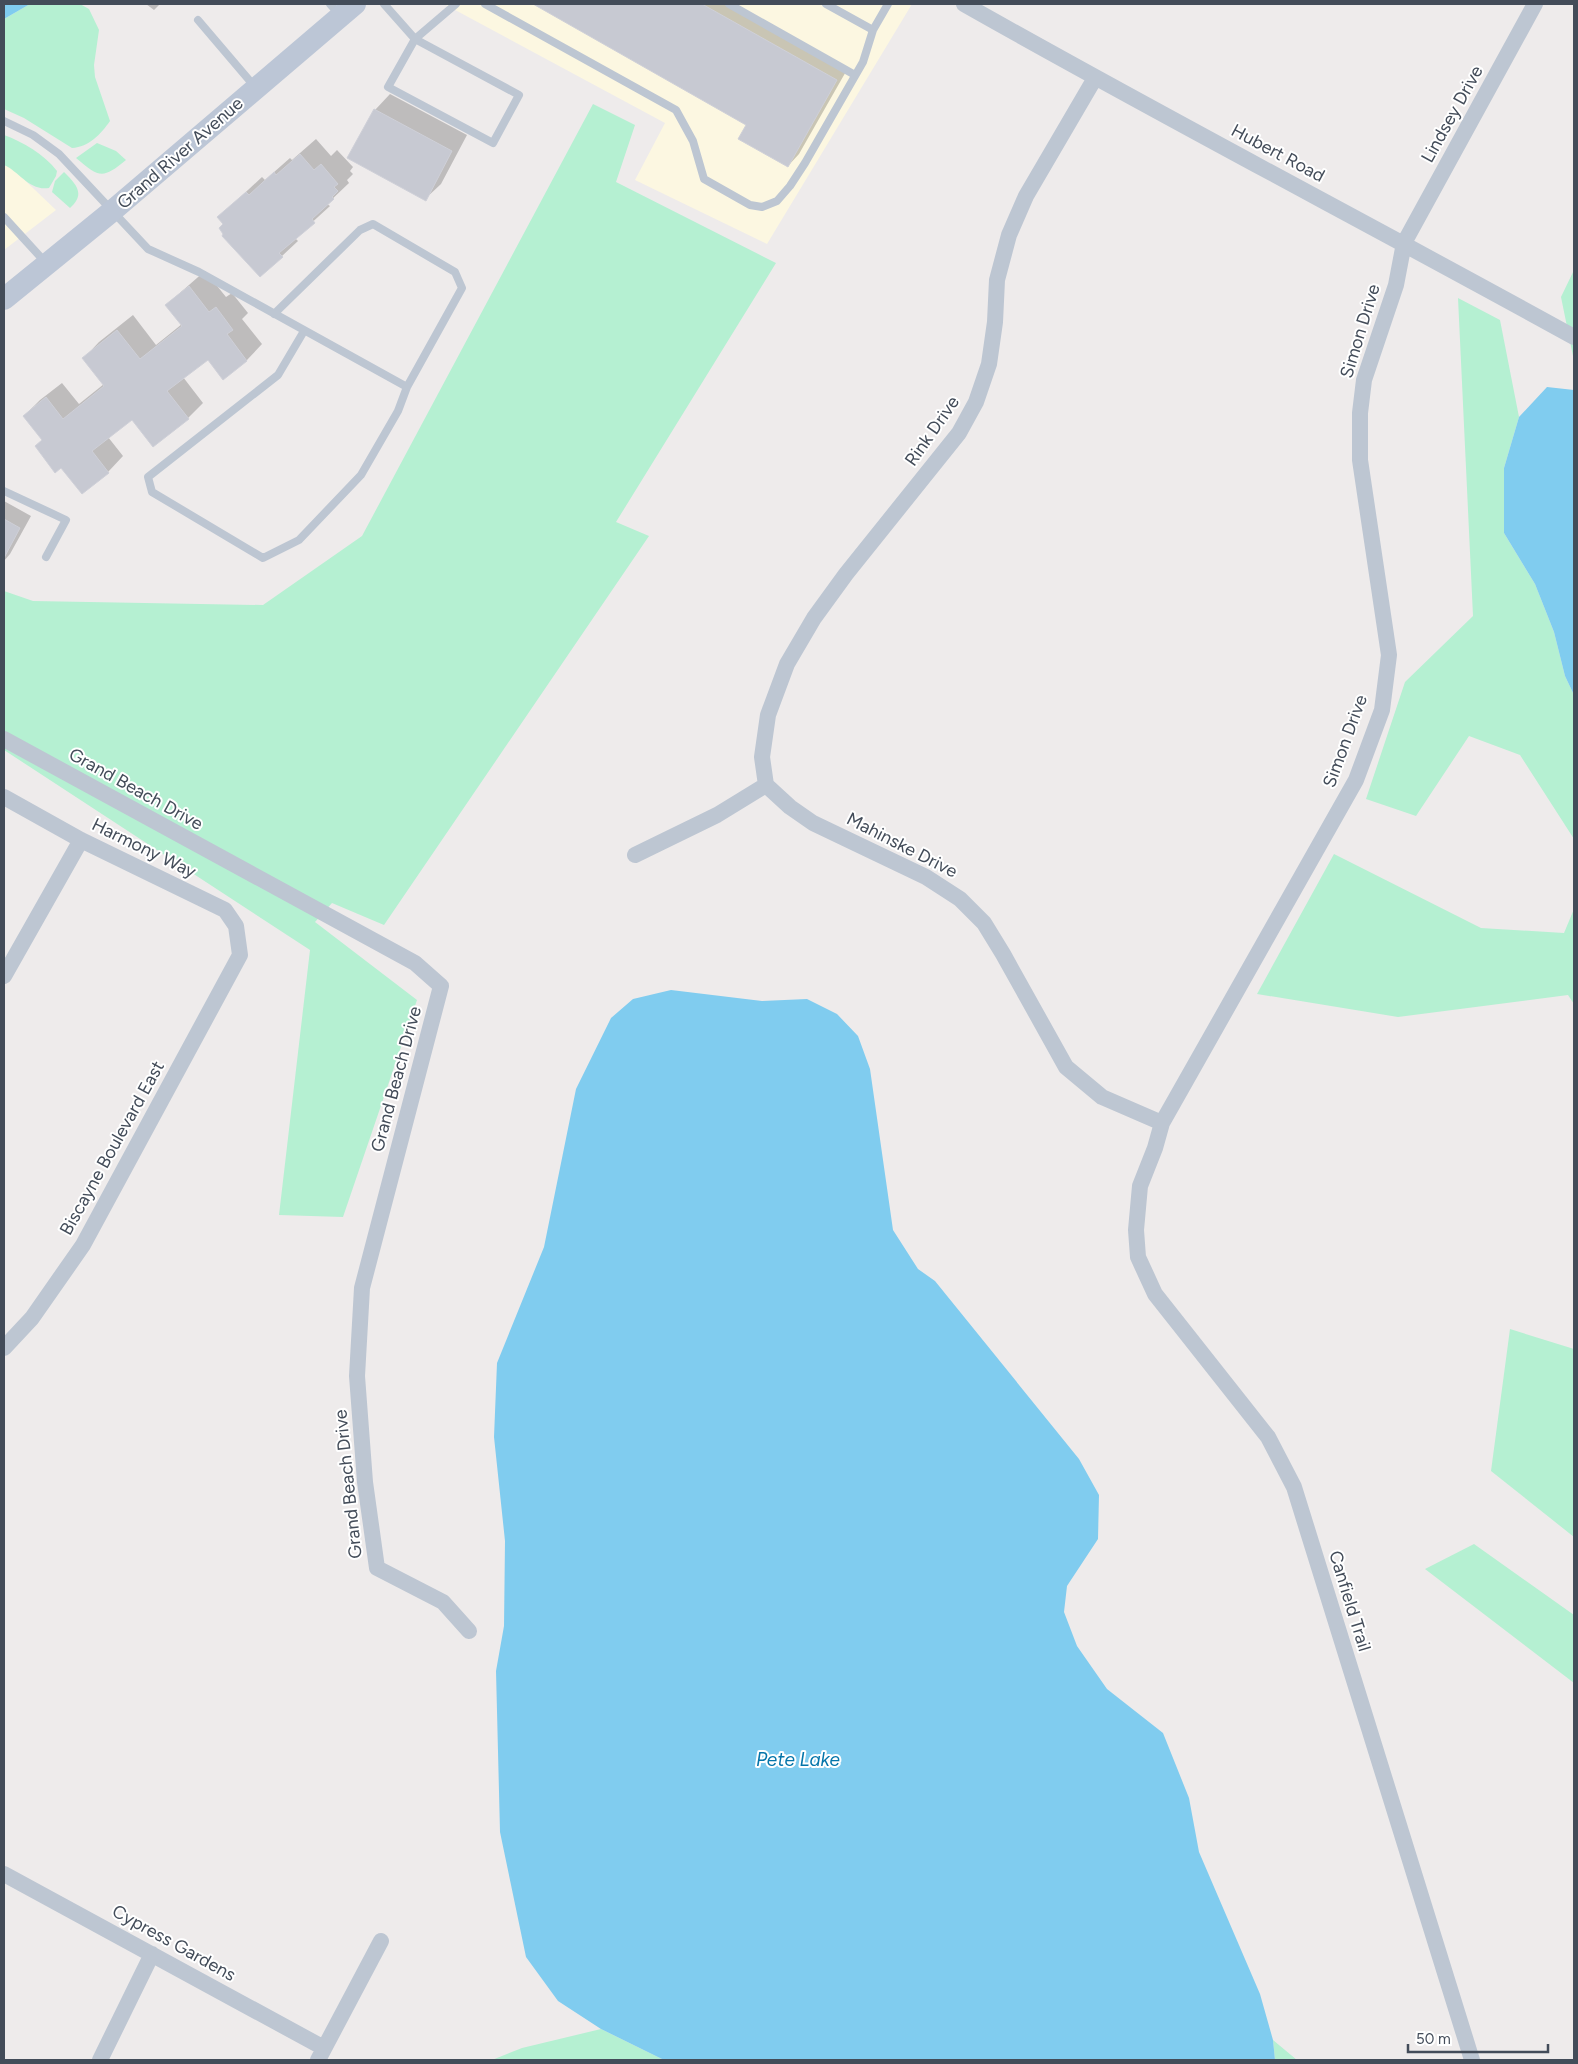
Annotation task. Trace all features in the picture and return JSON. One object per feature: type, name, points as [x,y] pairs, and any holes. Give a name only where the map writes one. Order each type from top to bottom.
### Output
[{"type":"main road","name":"Grand River Avenue","points":[[4,299],[112,212],[256,88],[342,8]]},
{"type":"street","name":"Hubert Road","points":[[964,4],[1095,78],[1404,243],[1574,337]]},
{"type":"street","name":"Lindsey Drive","points":[[1404,243],[1535,4]]},
{"type":"street","name":"Rink Drive","points":[[766,785],[762,757],[768,715],[787,664],[814,618],[846,574],[958,433],[976,402],[989,364],[995,322],[997,280],[1008,234],[1026,196],[1095,78]]},
{"type":"street","name":"Simon Drive","points":[[1140,1186],[1155,1148],[1162,1123],[1356,780],[1382,710],[1389,655],[1360,460],[1360,413],[1364,380],[1396,285],[1404,243]]},
{"type":"street","name":"Grand Beach Drive","points":[[4,739],[415,963],[441,986],[362,1288],[357,1376],[365,1482],[377,1568],[443,1602],[469,1631]]},
{"type":"street","points":[[636,856],[717,815],[766,785]]},
{"type":"street","name":"Mahinske Drive","points":[[766,785],[790,807],[813,823],[926,877],[960,898],[989,930],[1066,1067],[1102,1097],[1162,1123]]},
{"type":"street","name":"Harmony Way","points":[[4,797],[81,840],[224,910],[236,926],[240,955]]},
{"type":"street","points":[[4,976],[81,840]]},
{"type":"street","name":"Biscayne Boulevard East","points":[[4,1348],[32,1318],[83,1244],[240,955]]},
{"type":"street","name":"Canfield Trail","points":[[1140,1186],[1136,1230],[1138,1257],[1155,1294],[1268,1436],[1294,1487],[1472,2060]]},
{"type":"street","name":"Cypress Gardens","points":[[4,1874],[152,1954],[321,2054]]},
{"type":"street","points":[[321,2054],[381,1942]]},
{"type":"street","points":[[100,2060],[152,1954]]},
{"type":"lane","points":[[384,4],[415,39],[519,95],[493,144],[388,87],[415,39],[456,4]]},
{"type":"lane","points":[[485,4],[676,110],[693,141],[704,178],[750,205],[762,207],[777,201],[790,186],[855,75],[869,46],[873,30],[888,4]]},
{"type":"lane","points":[[729,4],[855,75]]},
{"type":"lane","points":[[826,4],[873,30]]},
{"type":"lane","points":[[198,20],[256,88]]},
{"type":"lane","points":[[4,121],[33,135],[59,154],[141,243],[157,255],[198,272],[407,387]]},
{"type":"lane","points":[[4,216],[47,264]]},
{"type":"lane","points":[[274,314],[360,230],[372,224],[455,272],[462,288],[407,387],[398,411],[361,475],[299,540],[262,558],[152,492],[148,477],[278,374],[304,331]]},
{"type":"lane","points":[[4,491],[66,520],[46,557]]},
{"type":"shaded area","points":[[444,4],[912,4],[767,244],[635,180],[665,123]]},
{"type":"shaded area","points":[[4,165],[12,168],[56,210],[4,250]]},
{"type":"green space","points":[[30,4],[80,4],[89,9],[99,30],[94,65],[95,77],[110,121],[99,135],[84,145],[72,148],[24,118],[4,109],[4,19]]},
{"type":"green space","points":[[593,104],[635,125],[616,182],[776,263],[616,522],[649,536],[384,925],[332,903],[315,922],[417,1000],[343,1217],[279,1215],[310,950],[4,750],[4,591],[33,601],[263,605],[362,536]]},
{"type":"green space","points":[[4,135],[33,149],[52,165],[57,171],[49,188],[36,187],[30,184],[4,165]]},
{"type":"green space","points":[[97,143],[116,151],[126,160],[106,173],[101,174],[90,169],[76,158]]},
{"type":"green space","points":[[64,172],[75,185],[78,194],[78,198],[70,208],[52,192],[55,181]]},
{"type":"green space","points":[[1574,270],[1574,361],[1561,297]]},
{"type":"green space","points":[[1458,298],[1500,320],[1519,417],[1504,468],[1504,533],[1535,584],[1554,632],[1565,676],[1574,695],[1574,839],[1520,755],[1469,736],[1416,816],[1366,799],[1405,682],[1473,616]]},
{"type":"green space","points":[[1334,854],[1481,928],[1564,933],[1574,909],[1574,1004],[1568,995],[1398,1017],[1257,994]]},
{"type":"green space","points":[[1510,1329],[1574,1349],[1574,1537],[1491,1471]]},
{"type":"green space","points":[[1474,1544],[1574,1615],[1574,1683],[1425,1569]]},
{"type":"green space","points":[[601,2029],[664,2060],[492,2060],[522,2048]]},
{"type":"green space","points":[[1273,2040],[1297,2060],[1275,2060]]},
{"type":"water","points":[[4,4],[30,4],[4,19]]},
{"type":"water","points":[[1547,387],[1574,390],[1574,695],[1565,676],[1554,632],[1535,584],[1504,533],[1504,468],[1519,417]]},
{"type":"water","name":"Pete Lake","points":[[671,990],[762,1001],[807,999],[837,1014],[858,1036],[870,1069],[893,1230],[918,1269],[935,1281],[1079,1459],[1099,1495],[1098,1539],[1067,1586],[1064,1612],[1077,1646],[1107,1689],[1163,1733],[1189,1798],[1199,1852],[1260,1994],[1273,2040],[1275,2060],[664,2060],[601,2029],[558,2001],[526,1957],[500,1832],[496,1671],[504,1626],[505,1541],[494,1437],[497,1363],[544,1247],[576,1089],[611,1018],[633,999]]},
{"type":"building","points":[[533,4],[702,4],[837,80],[788,167],[738,139],[746,125]]},
{"type":"building","points":[[374,109],[452,151],[426,201],[347,158]]},
{"type":"building","points":[[300,154],[314,170],[321,164],[338,184],[334,187],[338,191],[332,197],[334,199],[312,219],[315,223],[279,253],[283,257],[260,277],[222,236],[223,234],[219,228],[223,224],[217,217],[246,192],[249,195],[274,172],[276,175]]},
{"type":"building","points":[[189,286],[209,312],[216,307],[233,330],[227,334],[247,361],[223,380],[208,360],[167,391],[189,419],[153,447],[132,420],[92,451],[109,473],[82,494],[61,468],[55,473],[35,446],[42,440],[23,416],[46,397],[63,419],[104,386],[82,358],[117,330],[140,359],[182,326],[165,305]]},
{"type":"building","points":[[4,519],[20,528],[4,558]]}]
